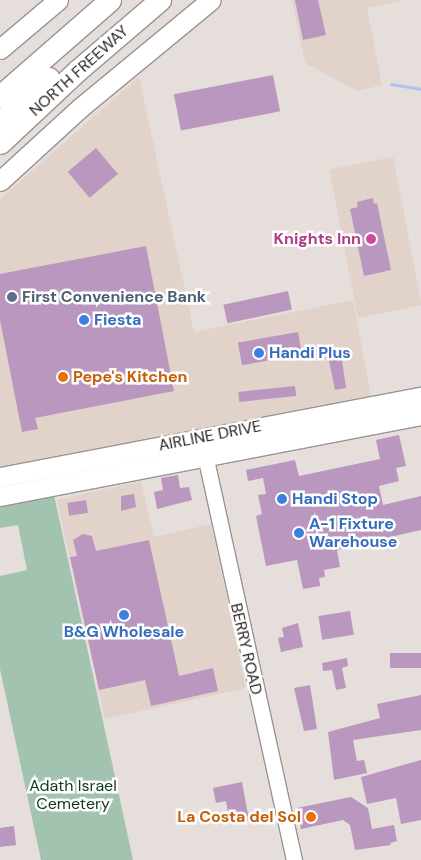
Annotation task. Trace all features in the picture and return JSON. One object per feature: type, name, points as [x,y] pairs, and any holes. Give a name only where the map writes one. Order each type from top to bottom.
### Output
[{"type":"highway","name":"NORTH FREEWAY","points":[[0,96],[110,0]]},
{"type":"highway","name":"NORTH FREEWAY","points":[[0,120],[140,0]]},
{"type":"highway","name":"NORTH FREEWAY","points":[[0,143],[78,70],[160,0]]},
{"type":"main road","points":[[0,49],[58,0]]},
{"type":"main road","points":[[0,181],[81,107],[211,0]]},
{"type":"main road","name":"AIRLINE DRIVE","points":[[0,477],[201,437],[421,397]]},
{"type":"main road","name":"AIRLINE DRIVE","points":[[0,496],[421,415]]},
{"type":"main road","points":[[60,465],[64,484]]},
{"type":"street","name":"BERRY ROAD","points":[[201,437],[294,860]]},
{"type":"shaded area","points":[[292,0],[405,0],[367,8],[382,85],[357,91],[305,63]]},
{"type":"shaded area","points":[[139,77],[194,332],[353,300],[371,396],[0,467],[0,199]]},
{"type":"shaded area","points":[[393,157],[421,305],[358,318],[329,169]]},
{"type":"shaded area","points":[[141,481],[154,537],[211,524],[246,688],[105,719],[57,500]]},
{"type":"green space","name":"Adath Israel Cemetery","points":[[54,495],[133,860],[41,860],[0,669],[0,576],[27,570],[18,525],[0,528],[0,507]]},
{"type":"building","points":[[295,0],[318,0],[326,35],[303,40]]},
{"type":"building","points":[[273,75],[280,111],[181,131],[174,94]]},
{"type":"building","points":[[96,148],[118,174],[90,198],[68,172]]},
{"type":"building","name":"Knights Inn","points":[[373,198],[374,204],[377,203],[391,270],[364,276],[350,209],[358,207],[357,202]]},
{"type":"building","name":"Fiesta","points":[[146,246],[174,391],[35,418],[38,429],[22,432],[0,320],[0,274]]},
{"type":"building","points":[[288,291],[292,310],[227,323],[223,305]]},
{"type":"building","points":[[298,332],[302,355],[242,365],[238,343]]},
{"type":"building","points":[[341,353],[346,388],[335,390],[328,356]]},
{"type":"building","points":[[295,386],[296,396],[239,402],[238,392]]},
{"type":"building","points":[[399,435],[406,466],[396,468],[399,481],[379,486],[383,505],[421,496],[421,530],[342,548],[337,551],[340,567],[324,570],[325,577],[319,578],[320,586],[303,589],[297,560],[266,566],[256,516],[262,514],[258,495],[266,494],[263,478],[248,481],[246,470],[295,460],[299,476],[380,459],[376,440]]},
{"type":"building","points":[[178,475],[180,488],[189,487],[192,500],[157,509],[154,492],[163,490],[161,478]]},
{"type":"building","points":[[134,494],[136,507],[121,511],[121,496]]},
{"type":"building","points":[[86,500],[88,513],[69,516],[67,503]]},
{"type":"building","name":"B&G Wholesale","points":[[83,534],[92,536],[96,551],[149,540],[179,676],[213,668],[218,691],[151,706],[145,680],[99,690],[70,557],[77,556],[73,540]]},
{"type":"building","points":[[350,611],[354,635],[322,640],[318,616]]},
{"type":"building","points":[[298,623],[303,647],[281,652],[278,638],[284,637],[282,628]]},
{"type":"building","points":[[390,653],[421,653],[421,668],[390,668]]},
{"type":"building","points":[[347,658],[348,666],[342,668],[346,688],[336,690],[332,670],[323,671],[322,663]]},
{"type":"building","points":[[310,685],[317,729],[304,731],[294,688]]},
{"type":"building","points":[[421,695],[421,730],[353,740],[357,761],[364,760],[367,773],[334,780],[328,732],[380,718],[377,704]]},
{"type":"building","points":[[421,760],[421,820],[401,824],[396,798],[367,804],[361,777]]},
{"type":"building","points":[[242,782],[249,820],[230,824],[226,801],[216,803],[213,788]]},
{"type":"building","points":[[351,797],[368,808],[372,829],[394,825],[397,841],[390,843],[391,845],[355,850],[350,825],[343,820],[301,829],[297,808]]},
{"type":"building","points":[[14,826],[16,845],[0,847],[0,828]]},
{"type":"waterway","points":[[391,84],[421,89]]},
{"type":"place","name":"Knights Inn","points":[[371,239]]},
{"type":"place","name":"First Convenience Bank","points":[[12,297]]},
{"type":"place","name":"Fiesta","points":[[84,320]]},
{"type":"place","name":"Handi Plus","points":[[259,353]]},
{"type":"place","name":"Pepe's Kitchen","points":[[63,377]]},
{"type":"place","name":"Handi Stop","points":[[282,499]]},
{"type":"place","name":"A-1 Fixture Warehouse","points":[[299,533]]},
{"type":"place","name":"B&G Wholesale","points":[[124,615]]},
{"type":"place","name":"La Costa del Sol","points":[[311,817]]}]
